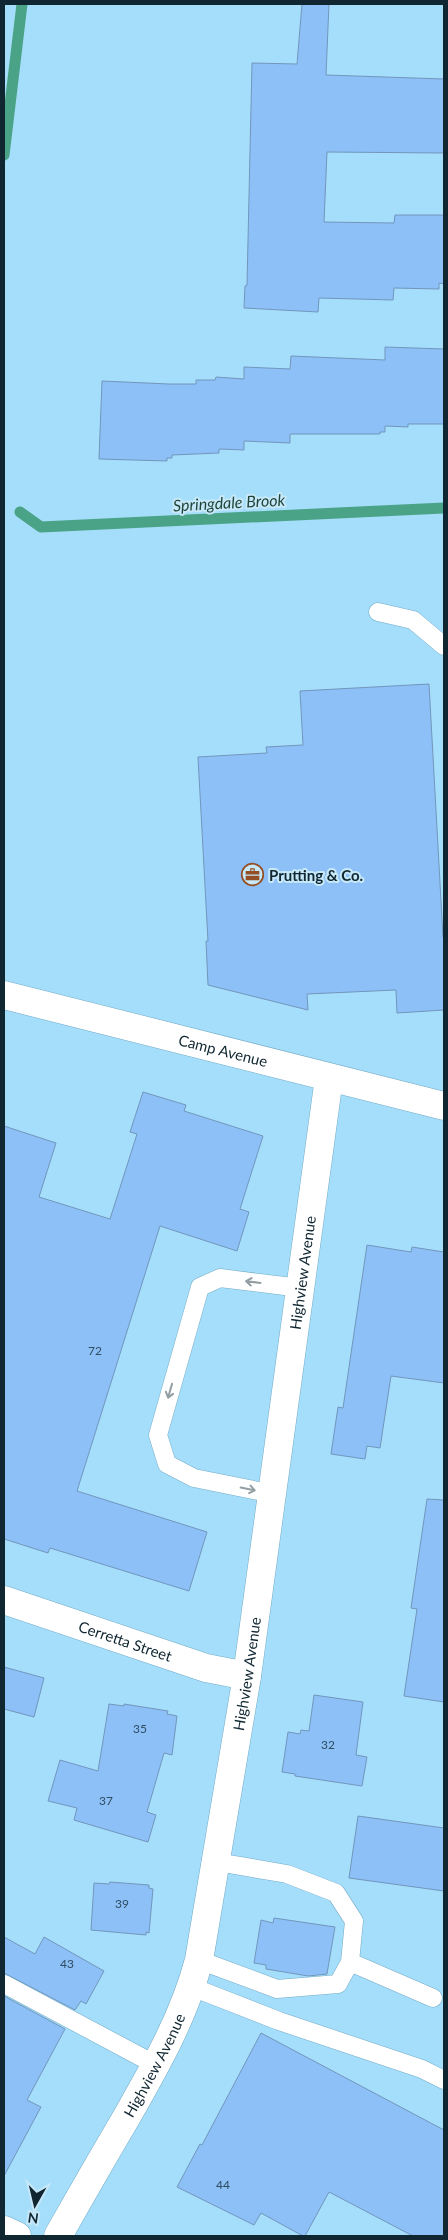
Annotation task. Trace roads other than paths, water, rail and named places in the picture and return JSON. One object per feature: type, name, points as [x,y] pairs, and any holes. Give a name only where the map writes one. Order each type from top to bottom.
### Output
[{"type":"street","name":"Camp Avenue","points":[[4,995],[444,1106]]},
{"type":"street","name":"Highview Avenue","points":[[58,2236],[156,2066],[178,2023],[192,1988],[200,1960],[247,1676],[329,1078]]},
{"type":"street","name":"Cerretta Street","points":[[4,1600],[206,1668],[247,1676]]},
{"type":"street","points":[[4,2230],[17,2236]]},
{"type":"lane","points":[[378,612],[413,620],[444,646]]},
{"type":"lane","points":[[273,1494],[194,1478],[167,1464],[158,1435],[200,1287],[220,1278],[301,1288]]},
{"type":"lane","points":[[200,1960],[277,1989],[338,1984],[350,1962],[354,1920],[336,1893],[286,1874],[217,1862]]},
{"type":"lane","points":[[350,1962],[433,1998]]},
{"type":"lane","points":[[4,1984],[156,2066]]},
{"type":"lane","points":[[192,1988],[280,2021],[422,2069],[444,2080]]},
{"type":"waterway","points":[[4,155],[22,4]]},
{"type":"waterway","name":"Springdale Brook","points":[[20,512],[41,527],[444,508]]},
{"type":"place","name":"Prutting & Co.","points":[[253,875]]}]
